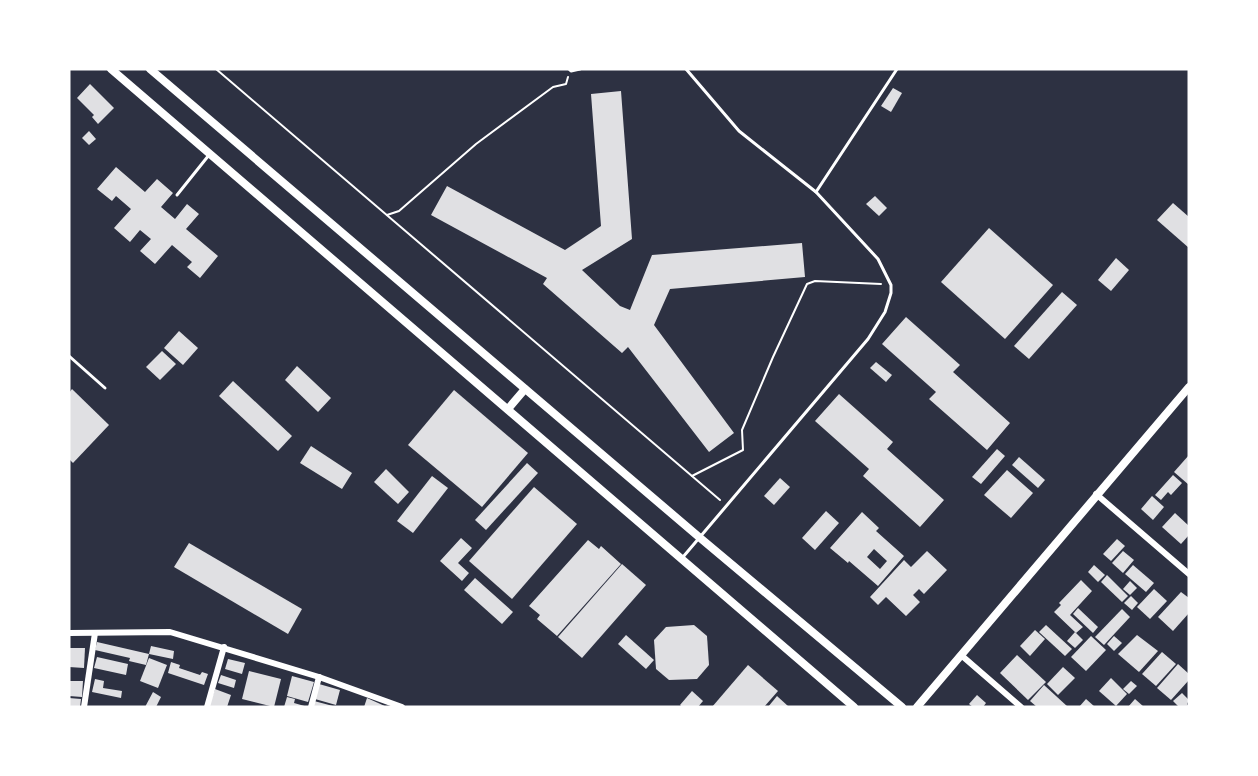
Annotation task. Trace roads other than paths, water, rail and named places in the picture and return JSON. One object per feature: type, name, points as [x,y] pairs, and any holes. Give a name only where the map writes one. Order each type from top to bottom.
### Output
[{"type":"street","points":[[111,69],[854,707]]},
{"type":"street","points":[[150,69],[902,707]]},
{"type":"street","points":[[917,707],[1189,387]]},
{"type":"street","points":[[508,409],[525,389]]},
{"type":"street","points":[[1096,494],[1189,574]]},
{"type":"street","points":[[69,633],[170,632],[319,677],[402,707]]},
{"type":"street","points":[[84,707],[95,633]]},
{"type":"street","points":[[207,707],[224,647]]},
{"type":"street","points":[[961,655],[1021,707]]},
{"type":"street","points":[[311,707],[319,677]]},
{"type":"lane","points":[[570,70],[580,69]]},
{"type":"lane","points":[[682,558],[868,339],[885,312],[891,285],[878,259],[816,192],[739,131],[686,69]]},
{"type":"lane","points":[[816,192],[897,69]]},
{"type":"lane","points":[[177,195],[211,154]]},
{"type":"lane","points":[[69,356],[105,388]]}]
